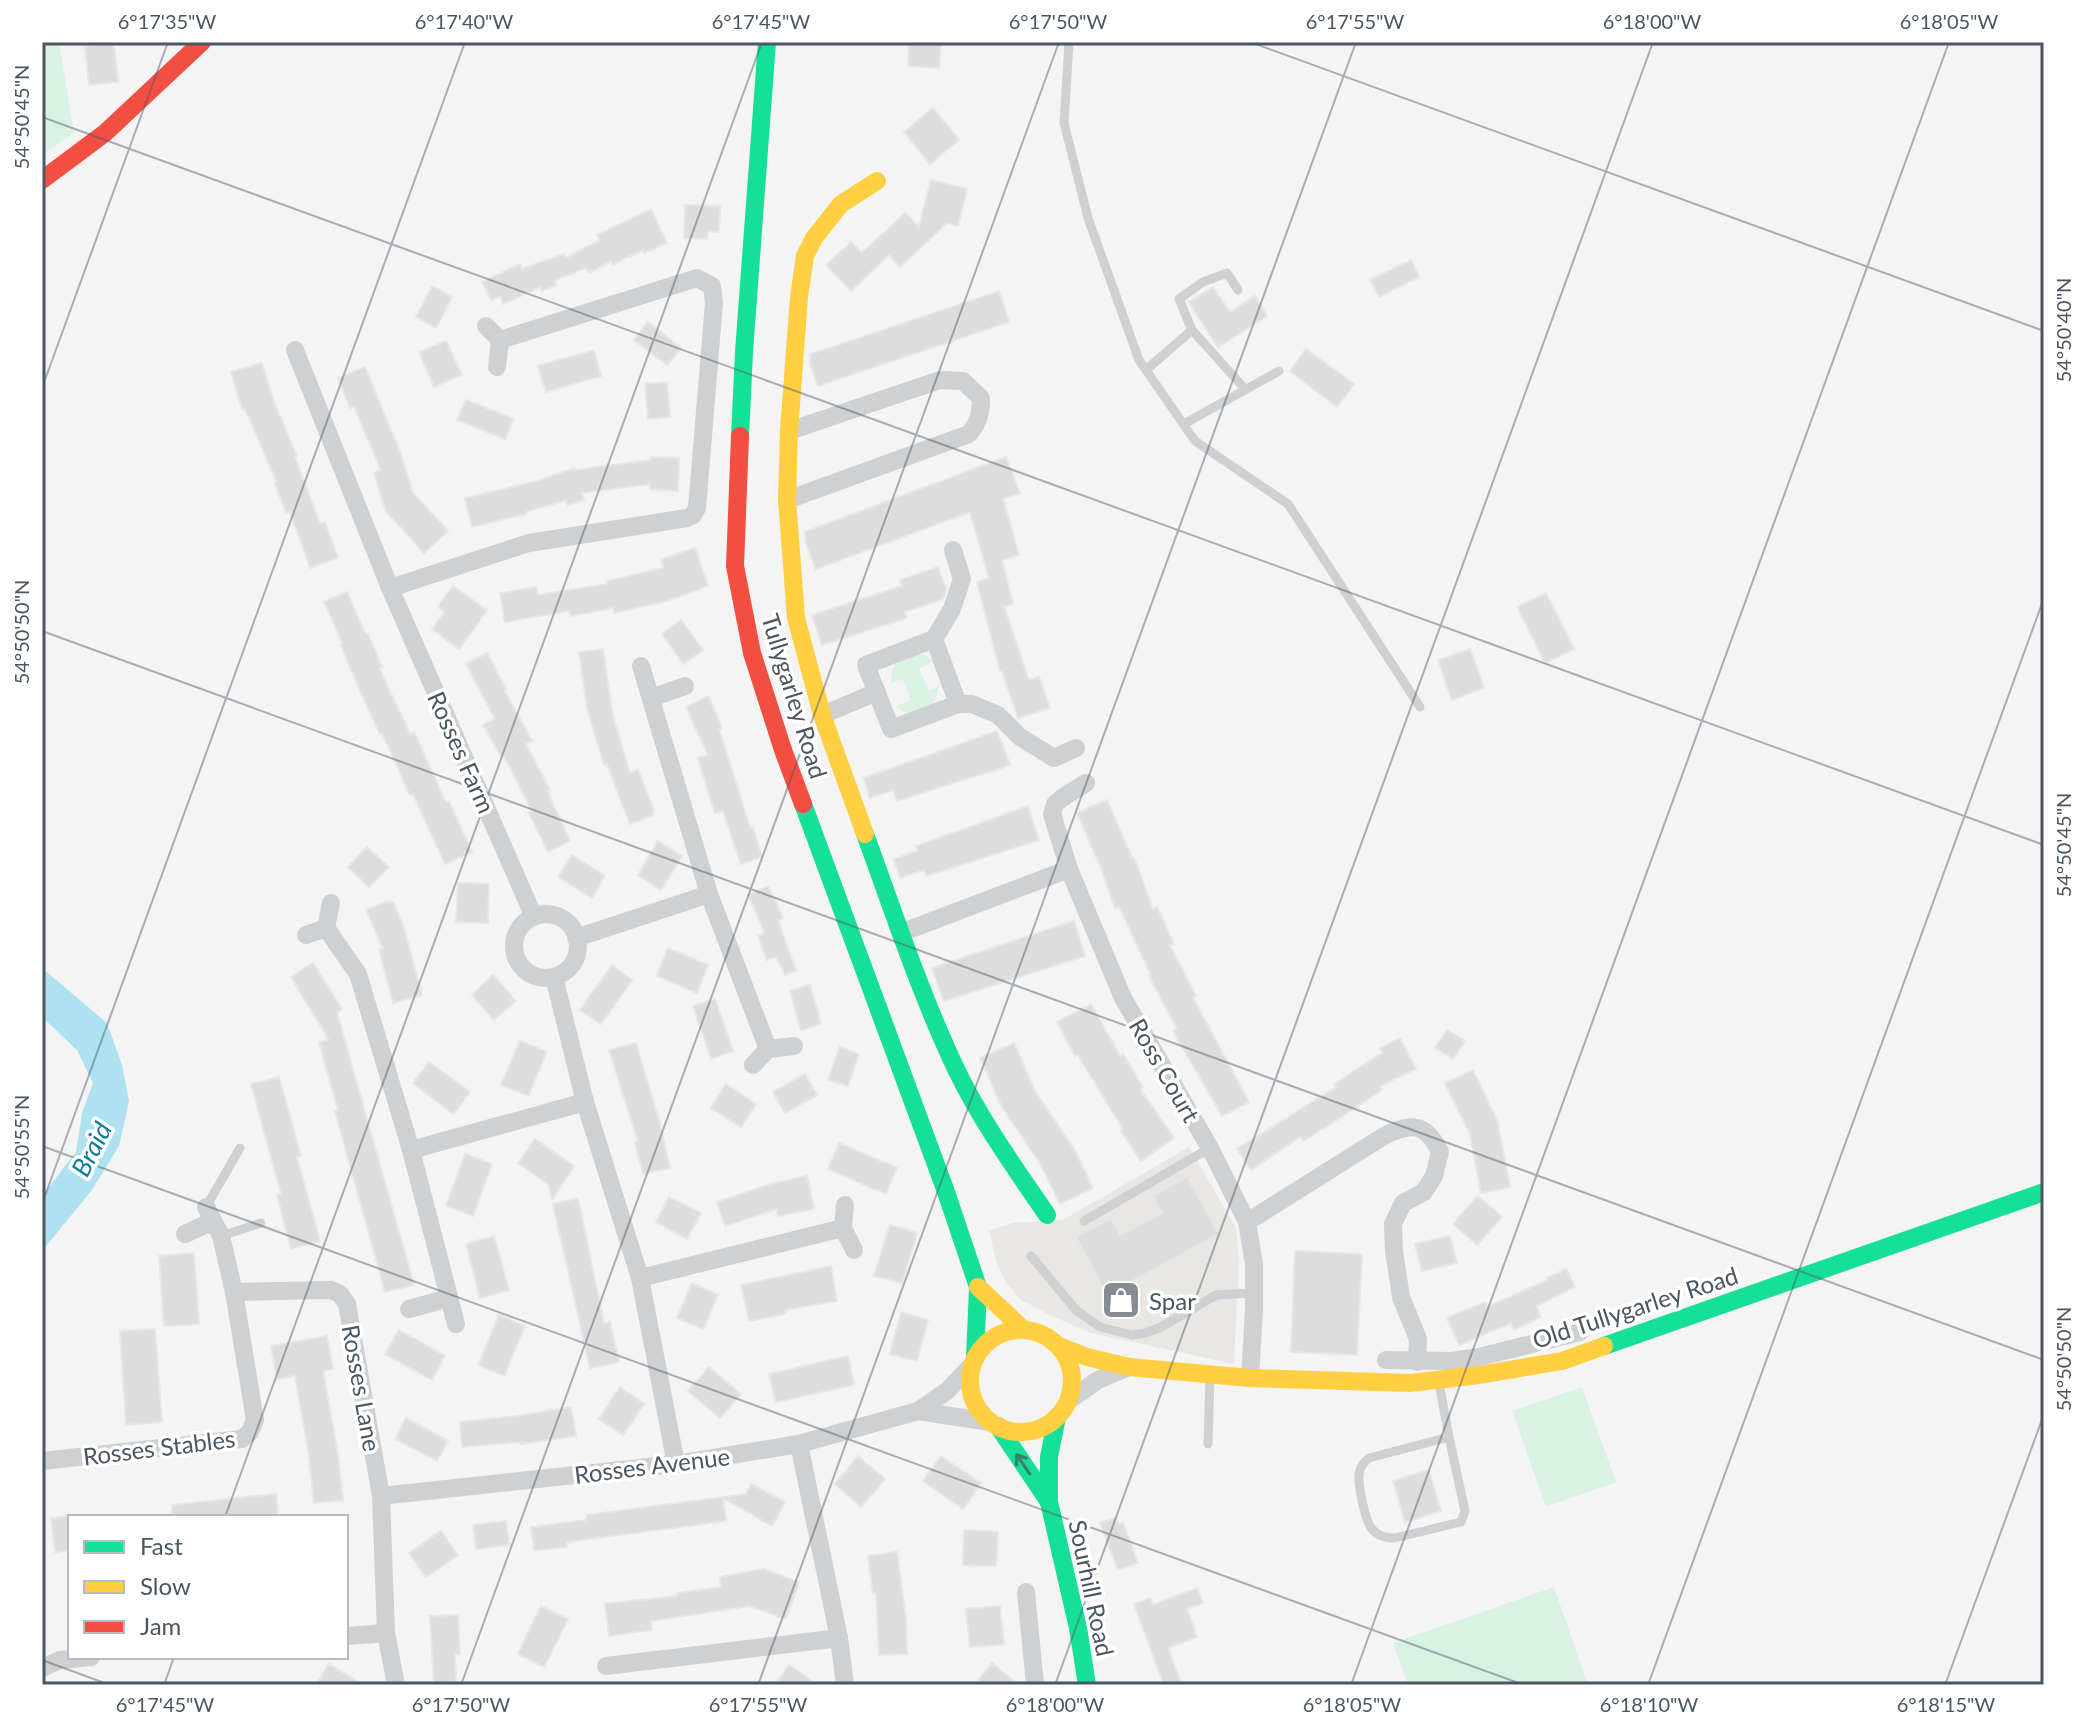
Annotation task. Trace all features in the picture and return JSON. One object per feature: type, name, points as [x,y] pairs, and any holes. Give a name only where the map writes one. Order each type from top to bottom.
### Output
[{"type":"street","points":[[42,180],[105,133],[202,42]]},
{"type":"street","name":"Tullygarley Road","points":[[767,42],[744,352],[735,566],[752,653],[781,742],[978,1287],[973,1362]]},
{"type":"street","points":[[877,181],[841,204],[814,238],[805,256],[789,431],[787,500],[796,618],[822,715],[924,994],[957,1070],[994,1137],[1047,1215]]},
{"type":"street","points":[[390,588],[529,543],[687,518],[697,508],[714,303],[712,286],[697,278],[500,340]]},
{"type":"street","points":[[486,326],[500,340]]},
{"type":"street","points":[[497,367],[500,340]]},
{"type":"street","name":"Rosses Farm","points":[[295,350],[390,588],[534,917]]},
{"type":"street","points":[[787,500],[969,434],[981,412],[981,398],[963,381],[940,380],[789,431]]},
{"type":"street","points":[[953,550],[962,579],[952,609],[934,639],[866,665],[891,729],[958,704],[972,704],[998,715],[1020,737],[1054,758],[1076,748]]},
{"type":"street","points":[[934,639],[958,704]]},
{"type":"street","points":[[641,666],[709,894],[768,1049]]},
{"type":"street","points":[[651,698],[685,686]]},
{"type":"street","points":[[822,715],[877,692]]},
{"type":"street","name":"Ross Court","points":[[1086,783],[1055,804],[1052,814],[1069,869],[1123,998],[1210,1148],[1247,1222],[1254,1264],[1250,1378]]},
{"type":"street","points":[[903,932],[1069,869]]},
{"type":"street","points":[[576,938],[709,894]]},
{"type":"street","points":[[331,903],[326,928],[358,974],[411,1150],[456,1324]]},
{"type":"street","points":[[551,915],[573,929],[578,948],[575,958],[563,973],[554,977],[533,976],[517,961],[514,940],[525,922],[534,917],[551,915]]},
{"type":"street","points":[[306,935],[326,928]]},
{"type":"street","points":[[554,977],[585,1102],[640,1278],[676,1464]]},
{"type":"street","points":[[753,1065],[768,1049],[794,1046]]},
{"type":"street","points":[[411,1150],[585,1102]]},
{"type":"street","points":[[1247,1222],[1402,1127],[1421,1128],[1432,1137],[1440,1152],[1434,1176],[1424,1192],[1403,1203],[1393,1224],[1401,1297],[1418,1339],[1417,1362]]},
{"type":"street","name":"Old Tullygarley Road","points":[[1057,1345],[1087,1357],[1129,1367],[1250,1378],[1410,1383],[1479,1375],[1562,1361],[2044,1192]]},
{"type":"street","points":[[845,1205],[843,1228],[854,1250]]},
{"type":"street","points":[[185,1234],[213,1221]]},
{"type":"street","name":"Rosses Stables","points":[[42,1461],[242,1439],[250,1432],[255,1420],[234,1292],[213,1221]]},
{"type":"street","points":[[640,1278],[843,1228]]},
{"type":"street","name":"Tullygarley Road","points":[[978,1287],[1024,1330]]},
{"type":"street","name":"Rosses Lane","points":[[234,1292],[331,1290],[340,1294],[347,1304],[381,1496]]},
{"type":"street","points":[[409,1309],[449,1298]]},
{"type":"street","points":[[1024,1330],[1045,1336],[1057,1345],[1066,1357],[1072,1386],[1069,1400],[1050,1424],[1020,1433],[1004,1430],[979,1411],[969,1381],[973,1362],[989,1341],[1002,1333],[1024,1330]]},
{"type":"street","points":[[1386,1360],[1417,1362],[1479,1357],[1580,1332]]},
{"type":"street","name":"Rosses Avenue","points":[[381,1496],[676,1464],[799,1444],[918,1411],[947,1391],[973,1362]]},
{"type":"street","name":"Old Tullygarley Road","points":[[1069,1400],[1098,1380],[1129,1367]]},
{"type":"street","name":"Rosses Avenue","points":[[918,1411],[994,1424]]},
{"type":"street","name":"Sourhill Road","points":[[1057,1417],[1049,1457],[1049,1502],[1078,1628],[1087,1685]]},
{"type":"street","name":"Sourhill Road","points":[[994,1424],[1049,1502]]},
{"type":"street","points":[[799,1444],[839,1638],[845,1685]]},
{"type":"street","points":[[381,1496],[386,1633],[396,1685]]},
{"type":"street","points":[[1026,1592],[1035,1685]]},
{"type":"street","points":[[348,1636],[386,1633]]},
{"type":"street","points":[[606,1666],[839,1638]]},
{"type":"street","points":[[42,1668],[70,1659]]},
{"type":"lane","points":[[1069,42],[1064,123],[1088,218],[1139,360],[1195,441],[1288,504],[1420,707]]},
{"type":"lane","points":[[1238,290],[1227,273],[1203,282],[1179,299],[1192,330],[1245,389]]},
{"type":"lane","points":[[1146,370],[1192,330]]},
{"type":"lane","points":[[1184,424],[1279,371]]},
{"type":"lane","points":[[240,1148],[213,1221],[261,1223]]},
{"type":"lane","points":[[1084,1221],[1210,1148]]},
{"type":"lane","points":[[1031,1256],[1076,1310],[1100,1327],[1132,1335],[1163,1326],[1216,1295],[1254,1293]]},
{"type":"lane","points":[[1208,1444],[1210,1374]]},
{"type":"lane","points":[[1438,1380],[1465,1511],[1461,1522],[1395,1538],[1377,1534],[1367,1519],[1359,1480],[1363,1464],[1369,1458],[1449,1437]]},
{"type":"shaded area","points":[[1189,1147],[1236,1228],[1239,1262],[1234,1364],[1091,1333],[1020,1299],[1007,1284],[997,1264],[989,1231],[1012,1223],[1063,1220]]},
{"type":"green space","points":[[42,42],[59,42],[74,133],[42,155]]},
{"type":"green space","points":[[914,653],[933,661],[919,669],[929,691],[939,686],[930,708],[918,713],[896,706],[911,700],[903,679],[891,683],[896,664]]},
{"type":"green space","points":[[1582,1387],[1616,1482],[1546,1507],[1512,1411]]},
{"type":"green space","points":[[1554,1587],[1588,1685],[1408,1685],[1393,1643]]},
{"type":"water","name":"Braid","points":[[42,968],[107,1023],[122,1065],[129,1101],[119,1146],[92,1190],[42,1251],[42,1196],[76,1152],[82,1113],[93,1083],[77,1050],[42,1017]]},
{"type":"building","points":[[909,42],[941,42],[939,68],[908,66]]},
{"type":"building","points":[[114,43],[118,82],[89,85],[85,46]]},
{"type":"building","points":[[933,108],[959,140],[930,164],[904,132]]},
{"type":"building","points":[[931,180],[967,189],[958,226],[947,223],[900,267],[889,255],[851,291],[826,265],[851,242],[862,253],[905,213],[919,227]]},
{"type":"building","points":[[685,205],[720,206],[719,232],[708,231],[707,239],[684,238]]},
{"type":"building","points":[[651,209],[667,243],[644,253],[643,250],[613,265],[611,261],[589,273],[586,268],[555,280],[556,285],[542,291],[540,287],[503,304],[500,296],[491,300],[482,282],[520,264],[522,269],[564,254],[566,258],[600,240],[597,235]]},
{"type":"building","points":[[1411,260],[1419,277],[1379,297],[1370,280]]},
{"type":"building","points":[[432,286],[452,297],[436,328],[416,317]]},
{"type":"building","points":[[1213,287],[1230,312],[1255,296],[1267,316],[1218,347],[1189,302]]},
{"type":"building","points":[[999,291],[1009,322],[818,386],[810,364],[811,354]]},
{"type":"building","points":[[648,322],[681,348],[667,365],[634,340]]},
{"type":"building","points":[[446,341],[462,375],[434,387],[419,352]]},
{"type":"building","points":[[1306,349],[1354,384],[1337,407],[1290,371]]},
{"type":"building","points":[[594,350],[601,376],[546,392],[538,366]]},
{"type":"building","points":[[262,363],[320,524],[325,522],[338,558],[310,568],[290,511],[286,513],[277,482],[245,409],[242,409],[231,372]]},
{"type":"building","points":[[365,367],[400,452],[413,493],[448,531],[424,553],[386,511],[374,473],[381,470],[354,406],[350,408],[338,378]]},
{"type":"building","points":[[667,382],[670,417],[648,419],[645,384]]},
{"type":"building","points":[[466,400],[514,419],[505,439],[457,420]]},
{"type":"building","points":[[652,457],[679,458],[678,491],[650,489],[650,484],[581,493],[584,500],[568,505],[566,500],[526,514],[472,527],[465,498],[537,481],[574,468],[651,460]]},
{"type":"building","points":[[1006,457],[1020,493],[1003,499],[1019,555],[1002,560],[1013,604],[1004,606],[1029,680],[1039,677],[1050,708],[1018,718],[1000,671],[977,582],[989,578],[970,512],[816,569],[806,544],[805,532]]},
{"type":"building","points":[[695,548],[708,586],[667,601],[614,613],[613,608],[570,616],[569,611],[505,622],[500,593],[536,587],[538,595],[607,584],[607,581],[664,568],[661,559]]},
{"type":"building","points":[[938,567],[946,589],[943,599],[905,612],[907,618],[822,645],[812,615],[902,586],[900,580]]},
{"type":"building","points":[[453,586],[487,610],[459,649],[432,629],[445,612],[438,607]]},
{"type":"building","points":[[347,592],[410,734],[414,732],[472,852],[445,864],[360,691],[324,602]]},
{"type":"building","points":[[1546,593],[1574,649],[1545,663],[1517,607]]},
{"type":"building","points":[[681,620],[703,650],[683,664],[662,634]]},
{"type":"building","points":[[603,649],[613,717],[630,773],[638,770],[653,808],[653,815],[630,824],[607,764],[604,765],[587,708],[579,652]]},
{"type":"building","points":[[1470,649],[1484,688],[1452,700],[1438,660]]},
{"type":"building","points":[[487,653],[532,741],[526,744],[550,790],[547,791],[570,841],[548,852],[529,813],[532,811],[504,756],[502,758],[483,725],[495,719],[466,664]]},
{"type":"building","points":[[708,696],[722,728],[719,729],[762,857],[741,864],[723,811],[715,813],[698,758],[708,755],[686,707]]},
{"type":"building","points":[[997,731],[1010,765],[897,801],[893,790],[870,798],[864,778]]},
{"type":"building","points":[[1107,800],[1153,909],[1157,907],[1174,944],[1170,946],[1196,996],[1193,998],[1249,1102],[1222,1116],[1173,1031],[1177,1029],[1149,976],[1119,906],[1115,908],[1077,813]]},
{"type":"building","points":[[1028,806],[1039,840],[926,876],[924,870],[900,878],[894,859],[918,851],[916,846]]},
{"type":"building","points":[[658,841],[682,856],[661,890],[638,875]]},
{"type":"building","points":[[367,847],[389,867],[369,887],[348,867]]},
{"type":"building","points":[[572,855],[605,876],[592,898],[558,877]]},
{"type":"building","points":[[458,883],[489,884],[488,923],[456,922]]},
{"type":"building","points":[[768,886],[783,918],[778,920],[796,971],[785,975],[776,957],[767,960],[758,936],[765,933],[748,895]]},
{"type":"building","points":[[393,902],[404,928],[422,995],[393,1003],[379,949],[383,948],[366,910]]},
{"type":"building","points":[[1074,921],[1085,956],[944,1001],[932,968]]},
{"type":"building","points":[[668,948],[708,965],[697,993],[657,976]]},
{"type":"building","points":[[313,963],[342,1009],[337,1013],[414,1285],[385,1292],[319,1042],[329,1040],[291,977]]},
{"type":"building","points":[[612,965],[632,980],[601,1024],[580,1010]]},
{"type":"building","points":[[493,975],[516,1001],[494,1020],[472,995]]},
{"type":"building","points":[[810,985],[821,1024],[801,1030],[790,991]]},
{"type":"building","points":[[715,999],[733,1051],[711,1059],[693,1006]]},
{"type":"building","points":[[1091,1004],[1120,1056],[1123,1054],[1143,1087],[1140,1089],[1174,1138],[1141,1161],[1057,1022]]},
{"type":"building","points":[[1447,1030],[1465,1041],[1453,1059],[1435,1048]]},
{"type":"building","points":[[1400,1038],[1416,1069],[1380,1086],[1382,1090],[1334,1122],[1303,1141],[1300,1137],[1251,1170],[1237,1149],[1336,1087],[1334,1084],[1382,1053],[1380,1048]]},
{"type":"building","points":[[520,1041],[547,1052],[528,1096],[501,1085]]},
{"type":"building","points":[[636,1043],[670,1168],[643,1174],[635,1142],[638,1141],[609,1050]]},
{"type":"building","points":[[1014,1043],[1035,1091],[1074,1149],[1093,1188],[1060,1204],[1040,1163],[1002,1107],[980,1058]]},
{"type":"building","points":[[840,1047],[859,1054],[848,1086],[828,1080]]},
{"type":"building","points":[[429,1062],[470,1092],[453,1114],[413,1083]]},
{"type":"building","points":[[1473,1070],[1497,1120],[1510,1187],[1481,1193],[1470,1134],[1445,1083]]},
{"type":"building","points":[[805,1074],[817,1095],[785,1113],[773,1092]]},
{"type":"building","points":[[279,1077],[320,1241],[291,1249],[277,1195],[281,1194],[251,1084]]},
{"type":"building","points":[[726,1084],[756,1104],[741,1127],[711,1108]]},
{"type":"building","points":[[535,1139],[574,1166],[552,1199],[548,1184],[518,1163]]},
{"type":"building","points":[[839,1143],[897,1168],[886,1194],[828,1169]]},
{"type":"building","points":[[465,1154],[492,1164],[473,1216],[446,1206]]},
{"type":"building","points":[[807,1176],[814,1209],[778,1216],[776,1209],[725,1226],[717,1202],[770,1184]]},
{"type":"building","points":[[1187,1177],[1219,1234],[1107,1295],[1076,1237],[1111,1218],[1120,1235],[1162,1213],[1153,1196]]},
{"type":"building","points":[[1478,1196],[1502,1217],[1477,1245],[1453,1224]]},
{"type":"building","points":[[669,1197],[701,1213],[687,1239],[656,1222]]},
{"type":"building","points":[[578,1198],[604,1324],[610,1322],[619,1362],[590,1368],[553,1204]]},
{"type":"building","points":[[890,1225],[917,1233],[902,1283],[874,1276]]},
{"type":"building","points":[[494,1236],[509,1290],[480,1298],[466,1244]]},
{"type":"building","points":[[1450,1236],[1457,1263],[1422,1271],[1415,1244]]},
{"type":"building","points":[[1295,1251],[1362,1254],[1357,1355],[1291,1352]]},
{"type":"building","points":[[194,1253],[199,1324],[164,1326],[159,1256]]},
{"type":"building","points":[[831,1266],[837,1301],[785,1310],[786,1314],[749,1321],[741,1285]]},
{"type":"building","points":[[1566,1269],[1575,1287],[1536,1306],[1541,1317],[1514,1330],[1511,1323],[1459,1345],[1447,1318],[1485,1302],[1487,1307]]},
{"type":"building","points":[[692,1283],[718,1295],[703,1329],[677,1318]]},
{"type":"building","points":[[901,1312],[928,1320],[917,1361],[890,1354]]},
{"type":"building","points":[[499,1315],[525,1326],[504,1376],[478,1365]]},
{"type":"building","points":[[155,1329],[162,1422],[126,1425],[120,1331]]},
{"type":"building","points":[[399,1330],[445,1356],[432,1380],[385,1354]]},
{"type":"building","points":[[327,1336],[333,1369],[323,1371],[343,1500],[314,1503],[295,1376],[277,1379],[271,1346]]},
{"type":"building","points":[[848,1356],[854,1385],[776,1402],[769,1374]]},
{"type":"building","points":[[709,1367],[741,1394],[720,1418],[688,1391]]},
{"type":"building","points":[[620,1387],[644,1404],[623,1435],[599,1419]]},
{"type":"building","points":[[571,1407],[576,1436],[521,1444],[462,1447],[460,1422]]},
{"type":"building","points":[[406,1418],[448,1441],[437,1461],[395,1439]]},
{"type":"building","points":[[858,1456],[885,1479],[861,1507],[835,1484]]},
{"type":"building","points":[[941,1456],[981,1483],[963,1509],[923,1481]]},
{"type":"building","points":[[1429,1470],[1441,1511],[1405,1522],[1393,1481]]},
{"type":"building","points":[[751,1484],[785,1502],[772,1526],[723,1498],[726,1521],[566,1542],[567,1547],[534,1550],[531,1527],[587,1520],[586,1515],[746,1494]]},
{"type":"building","points":[[276,1494],[278,1515],[172,1515],[172,1505]]},
{"type":"building","points":[[68,1516],[68,1550],[55,1552],[51,1518]]},
{"type":"building","points":[[1116,1518],[1119,1525],[1123,1523],[1138,1563],[1118,1570],[1100,1523]]},
{"type":"building","points":[[506,1521],[509,1545],[476,1549],[473,1525]]},
{"type":"building","points":[[964,1530],[998,1532],[996,1566],[963,1565]]},
{"type":"building","points":[[441,1531],[458,1555],[426,1577],[409,1553]]},
{"type":"building","points":[[897,1552],[906,1619],[907,1654],[879,1655],[876,1593],[873,1593],[868,1556]]},
{"type":"building","points":[[764,1569],[799,1582],[786,1619],[749,1606],[651,1621],[652,1630],[609,1636],[605,1604],[677,1596],[677,1593],[721,1587],[720,1577]]},
{"type":"building","points":[[1197,1588],[1203,1603],[1187,1609],[1197,1637],[1168,1648],[1182,1685],[1164,1685],[1134,1604],[1150,1598],[1153,1605]]},
{"type":"building","points":[[541,1606],[568,1619],[544,1667],[518,1654]]},
{"type":"building","points":[[1000,1606],[1004,1644],[970,1647],[966,1609]]},
{"type":"building","points":[[458,1615],[460,1654],[455,1654],[456,1685],[434,1685],[430,1616]]},
{"type":"building","points":[[992,1663],[1019,1685],[975,1685]]},
{"type":"building","points":[[329,1664],[363,1685],[316,1685]]},
{"type":"building","points":[[789,1665],[818,1685],[775,1685]]},
{"type":"traffic: fast","points":[[740,436],[767,42]]},
{"type":"traffic: fast","points":[[803,804],[978,1287],[975,1358]]},
{"type":"traffic: fast","points":[[865,834],[919,982],[956,1069],[987,1126],[1047,1215]]},
{"type":"traffic: fast","points":[[1604,1346],[2044,1192]]},
{"type":"traffic: fast","points":[[1057,1417],[1049,1457],[1049,1502],[1078,1628],[1087,1685]]},
{"type":"traffic: fast","points":[[998,1426],[1049,1502]]},
{"type":"traffic: slow","points":[[865,834],[822,715],[796,618],[787,500],[789,431],[805,256],[814,238],[841,204],[877,181]]},
{"type":"traffic: slow","points":[[978,1287],[1024,1330]]},
{"type":"traffic: slow","points":[[1021,1330],[1041,1334],[1057,1345],[1068,1361],[1072,1381],[1068,1401],[1057,1417],[1041,1428],[1021,1432],[1001,1428],[985,1417],[974,1401],[970,1381],[974,1361],[985,1345],[1001,1334],[1021,1330]]},
{"type":"traffic: slow","points":[[1057,1345],[1087,1357],[1129,1367],[1250,1378],[1410,1383],[1562,1361],[1604,1346]]},
{"type":"traffic: jam","points":[[42,180],[105,133],[202,42]]},
{"type":"traffic: jam","points":[[740,436],[735,566],[752,653],[803,804]]},
{"type":"place","name":"Spar","points":[[1121,1300]]}]
